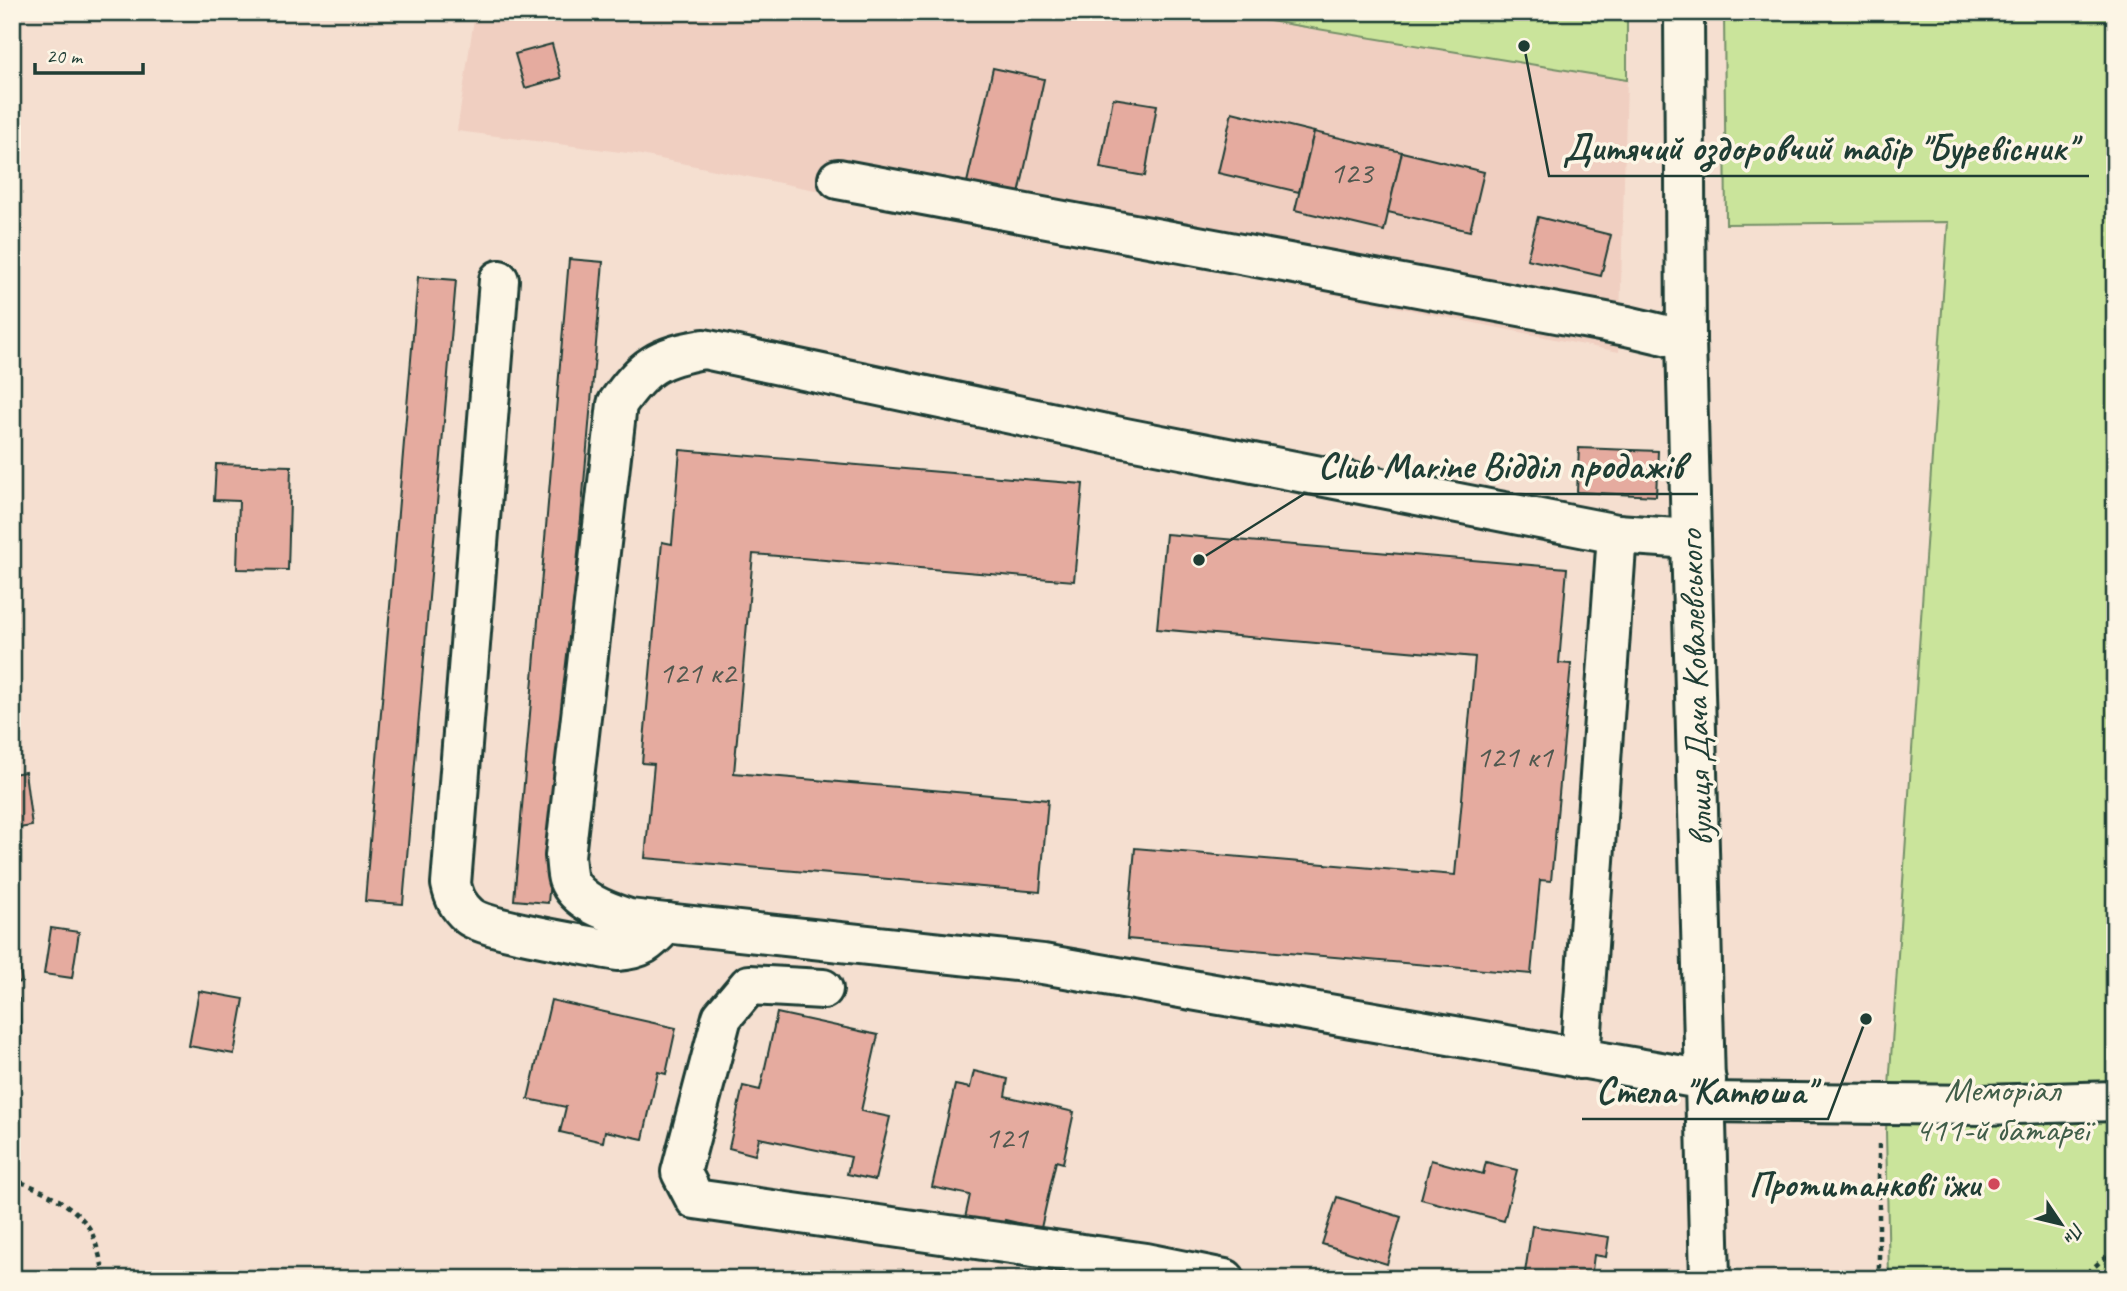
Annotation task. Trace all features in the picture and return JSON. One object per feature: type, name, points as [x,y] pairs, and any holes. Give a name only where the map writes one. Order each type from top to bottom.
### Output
[{"type":"street","name":"вулиця Дача Ковалевського","points":[[1684,12],[1686,340],[1710,1279]]},
{"type":"street","points":[[838,179],[1613,324],[1686,340]]},
{"type":"street","points":[[499,280],[451,884],[454,900],[471,918],[495,926],[617,951],[636,949],[650,941],[667,923]]},
{"type":"street","points":[[1691,540],[1617,534],[1139,441],[704,349],[678,353],[653,364],[636,378],[617,404],[565,856],[568,880],[584,898],[606,911],[629,919],[1043,964],[1580,1059],[1706,1091],[1879,1104],[1982,1105],[2115,1101]]},
{"type":"street","points":[[1580,1059],[1617,534]]},
{"type":"street","points":[[823,989],[749,985],[722,1017],[681,1172],[695,1199],[1146,1263],[1225,1279]]},
{"type":"path","points":[[1879,1104],[1879,1279]]},
{"type":"path","points":[[12,1179],[34,1186],[64,1204],[89,1227],[106,1279]]},
{"type":"path","points":[[2080,1279],[2115,1249]]},
{"type":"shaded area","points":[[475,12],[1215,12],[1627,80],[1619,352],[636,154],[457,131]]},
{"type":"green space","points":[[1215,12],[1627,12],[1627,80]]},
{"type":"green space","name":"Меморіал 411-й батареї","points":[[1724,12],[2115,12],[2115,1279],[1889,1279],[1886,1131],[1948,222],[1726,224]]},
{"type":"building","points":[[552,44],[561,78],[525,88],[515,54]]},
{"type":"building","points":[[993,68],[1044,79],[1018,199],[966,187]]},
{"type":"building","points":[[1113,98],[1157,105],[1145,176],[1100,168]]},
{"type":"building","points":[[1232,112],[1314,132],[1299,192],[1218,173]]},
{"type":"building","points":[[1314,132],[1402,152],[1384,231],[1295,210]]},
{"type":"building","points":[[1402,152],[1484,172],[1470,231],[1388,212]]},
{"type":"building","points":[[1538,217],[1611,235],[1601,276],[1527,259]]},
{"type":"building","points":[[569,259],[603,262],[548,903],[514,900]]},
{"type":"building","points":[[418,277],[456,280],[403,904],[365,901]]},
{"type":"building","points":[[1579,448],[1658,451],[1656,496],[1577,492]]},
{"type":"building","points":[[680,450],[1083,484],[1074,581],[753,554],[734,773],[1048,800],[1040,892],[645,858],[654,764],[642,763],[662,542],[672,544]]},
{"type":"building","points":[[216,464],[291,466],[288,570],[237,569],[239,501],[214,500]]},
{"type":"building","points":[[1166,534],[1567,568],[1559,663],[1571,664],[1551,881],[1540,880],[1531,974],[1127,939],[1135,848],[1455,875],[1475,657],[1157,629]]},
{"type":"building","points":[[25,772],[32,826],[12,829],[12,774]]},
{"type":"building","points":[[51,928],[79,932],[72,978],[44,974]]},
{"type":"building","points":[[17,953],[22,982],[12,983],[12,954]]},
{"type":"building","points":[[199,991],[244,999],[234,1054],[189,1046]]},
{"type":"building","points":[[12,999],[19,999],[21,1035],[12,1035]]},
{"type":"building","points":[[551,1000],[676,1028],[666,1074],[658,1072],[643,1139],[605,1131],[603,1142],[560,1132],[566,1107],[528,1099]]},
{"type":"building","points":[[777,1013],[878,1035],[861,1111],[890,1117],[875,1180],[847,1174],[851,1157],[759,1138],[755,1155],[729,1148],[743,1086],[760,1090]]},
{"type":"building","points":[[974,1071],[1008,1079],[1005,1096],[1074,1112],[1063,1163],[1056,1161],[1041,1228],[1005,1220],[1003,1226],[965,1218],[970,1195],[932,1187],[955,1085],[970,1088]]},
{"type":"building","points":[[1431,1160],[1483,1174],[1486,1162],[1517,1170],[1504,1221],[1421,1199]]},
{"type":"building","points":[[1337,1197],[1401,1217],[1387,1264],[1322,1244]]},
{"type":"building","points":[[1532,1226],[1609,1237],[1606,1257],[1594,1255],[1591,1279],[1524,1279]]},
{"type":"place","name":"Дитячий оздоровчий табір \"Буревісник\"","points":[[1524,46]]},
{"type":"place","name":"Club Marine Відділ продажів","points":[[1199,560]]},
{"type":"place","name":"Стела \"Катюша\"","points":[[1866,1019]]},
{"type":"place","name":"Протитанкові їжи","points":[[1994,1184]]}]
